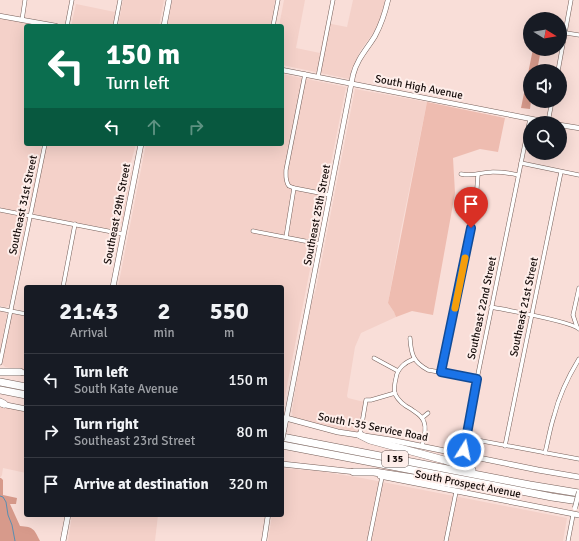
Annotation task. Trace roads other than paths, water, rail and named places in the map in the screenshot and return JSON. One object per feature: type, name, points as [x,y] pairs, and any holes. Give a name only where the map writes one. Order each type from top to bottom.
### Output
[{"type":"highway","points":[[0,372],[23,373]]},
{"type":"highway","points":[[0,382],[24,387]]},
{"type":"highway","points":[[0,390],[24,395]]},
{"type":"highway","name":"I 35","points":[[284,435],[499,479],[551,489],[579,492]]},
{"type":"highway","points":[[360,435],[370,440],[444,460],[499,479]]},
{"type":"highway","name":"I 35","points":[[284,445],[579,501]]},
{"type":"highway","points":[[354,472],[369,471],[460,485],[496,486]]},
{"type":"main road","points":[[164,24],[169,0]]},
{"type":"main road","name":"Southeast 29th Street","points":[[113,285],[141,146]]},
{"type":"main road","points":[[0,369],[23,373]]},
{"type":"main road","points":[[1,403],[24,408]]},
{"type":"main road","name":"South I-35 Service Road","points":[[284,418],[338,432],[422,446],[579,477]]},
{"type":"main road","name":"South Prospect Avenue","points":[[284,464],[382,476],[576,515]]},
{"type":"main road","points":[[63,541],[68,517]]},
{"type":"street","points":[[22,20],[25,0]]},
{"type":"street","points":[[67,24],[72,0]]},
{"type":"street","points":[[115,24],[120,0]]},
{"type":"street","points":[[273,24],[278,0]]},
{"type":"street","points":[[318,77],[333,0]]},
{"type":"street","name":"Southeast 25th Street","points":[[284,418],[330,195],[351,83],[358,61],[379,28],[388,0]]},
{"type":"street","points":[[567,22],[571,0]]},
{"type":"street","points":[[0,16],[45,24]]},
{"type":"street","points":[[567,33],[579,35]]},
{"type":"street","name":"South High Avenue","points":[[284,70],[523,118]]},
{"type":"street","points":[[305,74],[286,170],[287,183],[289,186],[294,188],[330,195]]},
{"type":"street","points":[[567,126],[579,128]]},
{"type":"street","name":"Southeast 31st Street","points":[[0,363],[45,146]]},
{"type":"street","name":"Southeast 22nd Street","points":[[464,454],[477,379],[523,153]]},
{"type":"street","points":[[521,163],[579,175]]},
{"type":"street","points":[[461,174],[468,176],[493,172],[518,176]]},
{"type":"street","name":"Southeast 21st Street","points":[[505,446],[561,172]]},
{"type":"street","points":[[441,372],[476,200],[478,175]]},
{"type":"street","points":[[286,237],[294,188]]},
{"type":"street","points":[[0,210],[123,234]]},
{"type":"street","points":[[63,285],[75,224]]},
{"type":"street","points":[[253,231],[320,244]]},
{"type":"street","points":[[564,322],[569,322],[571,320],[579,288]]},
{"type":"street","points":[[491,308],[564,322],[578,328]]},
{"type":"street","points":[[0,309],[24,314]]},
{"type":"street","points":[[573,315],[578,328]]},
{"type":"street","points":[[410,338],[414,359],[428,370],[477,379]]},
{"type":"street","points":[[374,358],[398,371]]},
{"type":"street","points":[[414,359],[408,361],[398,371],[395,380],[395,394],[404,405],[419,414],[422,418],[425,426],[422,446]]},
{"type":"street","points":[[545,453],[557,406],[567,381],[579,360]]},
{"type":"street","points":[[360,435],[366,400],[395,394]]},
{"type":"street","points":[[422,418],[428,413]]},
{"type":"street","points":[[466,438],[579,459]]},
{"type":"street","points":[[369,541],[382,476]]},
{"type":"street","points":[[446,541],[456,492]]},
{"type":"street","points":[[568,541],[576,515],[575,508],[579,492]]},
{"type":"street","points":[[264,541],[268,517]]},
{"type":"waterway","points":[[0,496],[3,497],[6,502],[15,541]]}]
